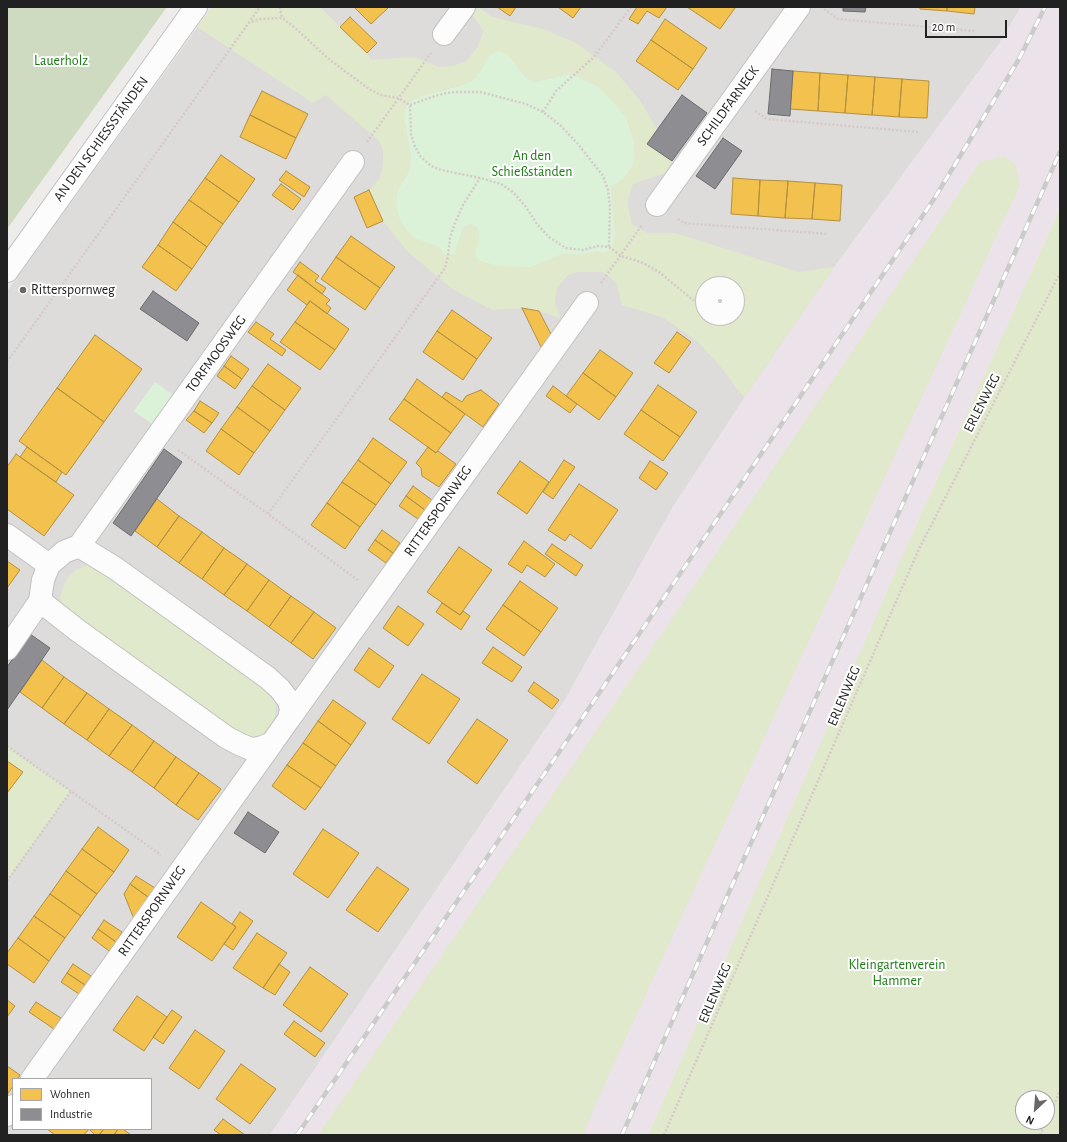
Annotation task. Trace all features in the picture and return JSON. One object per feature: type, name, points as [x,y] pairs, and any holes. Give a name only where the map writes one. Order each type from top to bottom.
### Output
[{"type":"street","name":"AN DEN SCHIESSSTÄNDEN","points":[[7,271],[196,7]]},
{"type":"street","points":[[444,34],[464,7]]},
{"type":"street","name":"SCHILDFARNECK","points":[[657,205],[798,7]]},
{"type":"street","name":"TORFMOOSWEG","points":[[79,546],[353,162]]},
{"type":"street","name":"RITTERSPORNWEG","points":[[33,1078],[587,303]]},
{"type":"street","points":[[7,535],[49,565]]},
{"type":"street","points":[[7,648],[40,601],[43,580],[49,565],[64,552],[79,546],[114,568],[268,678],[289,700],[291,709],[289,719]]},
{"type":"street","points":[[40,601],[76,630],[226,737],[238,744],[251,748],[260,748],[272,742]]},
{"type":"path","points":[[7,362],[260,7]]},
{"type":"path","points":[[280,7],[282,18]]},
{"type":"path","points":[[542,112],[556,91],[594,57],[631,7]]},
{"type":"path","points":[[820,7],[838,19],[974,30]]},
{"type":"path","points":[[248,23],[261,19],[282,18],[294,26],[330,60],[369,89],[381,95],[398,98],[410,105],[446,93],[480,92],[526,104],[542,112],[560,125],[578,144],[603,176],[608,190],[610,207],[609,247]]},
{"type":"path","points":[[353,162],[444,34]]},
{"type":"path","points":[[734,97],[767,119],[919,132]]},
{"type":"path","points":[[410,105],[411,134],[415,147],[421,158],[431,166],[501,184],[513,192],[526,207],[537,224],[550,238],[566,248],[583,250],[598,246],[609,247],[621,256],[640,262],[659,272],[694,300],[706,303]]},
{"type":"path","points":[[268,514],[445,268],[450,238],[455,223],[463,205],[480,178]]},
{"type":"path","points":[[587,303],[657,205],[683,223],[828,234]]},
{"type":"path","name":"ERLENWEG","points":[[664,1135],[918,551],[1060,274]]},
{"type":"path","points":[[158,435],[378,595]]},
{"type":"path","points":[[7,746],[181,869]]},
{"type":"path","points":[[7,881],[71,791]]},
{"type":"path","points":[[1055,1103],[1060,1091]]},
{"type":"shaded area","points":[[212,7],[1021,7],[999,44],[905,172],[674,505],[565,700],[270,1135],[7,1135],[7,291]]},
{"type":"shaded area","points":[[1021,7],[1060,7],[1060,209],[908,543],[648,1135],[270,1135],[565,700],[674,505],[744,398],[834,267],[999,44]]},
{"type":"shaded area","points":[[89,268],[115,268],[128,271],[149,284],[134,306],[106,302],[93,305],[7,428],[7,383]]},
{"type":"shaded area","points":[[109,315],[176,362],[162,382],[95,335]]},
{"type":"green space","name":"Lauerholz","points":[[7,7],[167,7],[7,229]]},
{"type":"green space","points":[[212,7],[320,7],[367,53],[371,60],[415,57],[439,67],[453,66],[466,61],[477,48],[484,31],[472,15],[478,7],[492,17],[543,29],[576,43],[616,72],[639,99],[657,129],[647,144],[672,161],[665,173],[633,184],[628,199],[632,224],[647,233],[675,233],[799,272],[834,267],[744,398],[720,366],[696,340],[662,317],[622,305],[616,282],[602,272],[577,272],[568,275],[557,288],[555,301],[560,318],[543,312],[522,308],[492,310],[451,288],[408,252],[383,221],[369,190],[380,178],[383,164],[383,151],[379,141],[326,95],[313,103],[197,27]],"holes":[[[490,55],[509,56],[526,78],[535,82],[571,74],[595,85],[623,179],[611,187],[615,235],[613,247],[605,253],[597,250],[590,253],[576,255],[565,253],[531,267],[475,251],[479,244],[479,235],[477,227],[471,224],[464,228],[459,238],[444,254],[439,247],[417,239],[406,230],[399,217],[404,179],[410,169],[411,157],[404,116],[445,89],[463,85],[476,78]],[[719,287],[725,288],[731,292],[733,297],[731,309],[725,313],[719,314],[713,313],[706,303],[708,293]]]},
{"type":"green space","name":"An den Schießständen","points":[[498,51],[509,56],[526,78],[535,82],[571,74],[595,85],[610,98],[626,118],[634,142],[634,156],[632,167],[623,179],[611,187],[615,235],[613,247],[605,253],[597,251],[576,255],[565,253],[531,267],[500,266],[483,262],[476,258],[475,251],[479,244],[479,235],[477,227],[471,224],[463,228],[454,254],[448,256],[444,254],[439,247],[417,239],[406,230],[399,217],[396,204],[398,191],[410,169],[411,157],[404,116],[405,110],[410,101],[463,85],[476,78],[490,55]]},
{"type":"green space","points":[[1004,156],[1015,163],[1020,185],[696,885],[583,1135],[318,1135],[582,752],[980,162]]},
{"type":"green space","name":"Kleingartenverein Hammer","points":[[1060,209],[1060,1135],[648,1135],[908,543]]},
{"type":"green space","points":[[155,382],[173,395],[152,424],[134,411]]},
{"type":"green space","points":[[87,565],[97,567],[268,690],[274,699],[276,707],[275,717],[270,727],[261,736],[246,740],[64,609],[60,598],[64,585],[69,576],[76,570]]},
{"type":"green space","points":[[7,746],[71,791],[7,881],[7,793],[22,772],[7,761]]},
{"type":"building: Wohnen","points":[[354,7],[387,7],[388,8],[371,24]]},
{"type":"building: Wohnen","points":[[497,7],[516,7],[510,16]]},
{"type":"building: Wohnen","points":[[558,7],[581,7],[573,18]]},
{"type":"building: Wohnen","points":[[637,7],[667,7],[659,18],[647,11],[638,24],[629,19]]},
{"type":"building: Wohnen","points":[[687,7],[733,7],[735,8],[720,29]]},
{"type":"building: Wohnen","points":[[920,7],[947,7],[947,11],[920,9]]},
{"type":"building: Wohnen","points":[[947,7],[975,7],[974,14],[947,11]]},
{"type":"building: Wohnen","points":[[350,17],[377,43],[367,53],[340,27]]},
{"type":"building: Wohnen","points":[[665,19],[707,48],[693,69],[651,40]]},
{"type":"building: Wohnen","points":[[651,40],[693,69],[678,90],[636,61]]},
{"type":"building: Wohnen","points":[[793,71],[820,73],[818,111],[790,109]]},
{"type":"building: Wohnen","points":[[820,73],[848,75],[845,113],[818,111]]},
{"type":"building: Wohnen","points":[[848,75],[875,77],[872,115],[845,113]]},
{"type":"building: Wohnen","points":[[875,77],[902,79],[899,117],[872,115]]},
{"type":"building: Wohnen","points":[[902,79],[929,81],[927,118],[899,117]]},
{"type":"building: Wohnen","points":[[262,91],[308,114],[296,138],[250,115]]},
{"type":"building: Wohnen","points":[[250,115],[296,138],[286,159],[240,137]]},
{"type":"building: Wohnen","points":[[221,155],[255,179],[239,202],[205,178]]},
{"type":"building: Wohnen","points":[[286,171],[310,187],[304,197],[279,180]]},
{"type":"building: Wohnen","points":[[205,178],[239,202],[223,224],[189,200]]},
{"type":"building: Wohnen","points":[[733,178],[760,180],[758,216],[731,214]]},
{"type":"building: Wohnen","points":[[760,180],[788,181],[785,218],[758,216]]},
{"type":"building: Wohnen","points":[[788,181],[815,183],[812,219],[785,218]]},
{"type":"building: Wohnen","points":[[815,183],[842,185],[840,221],[812,219]]},
{"type":"building: Wohnen","points":[[281,184],[301,199],[293,210],[272,195]]},
{"type":"building: Wohnen","points":[[369,190],[383,221],[367,228],[354,197]]},
{"type":"building: Wohnen","points":[[189,200],[223,224],[207,247],[173,222]]},
{"type":"building: Wohnen","points":[[173,222],[207,247],[192,269],[158,245]]},
{"type":"building: Wohnen","points":[[351,236],[395,267],[380,288],[336,257]]},
{"type":"building: Wohnen","points":[[158,245],[192,269],[176,291],[142,267]]},
{"type":"building: Wohnen","points":[[336,257],[380,288],[365,310],[321,279]]},
{"type":"building: Wohnen","points":[[300,262],[319,276],[315,281],[326,288],[322,294],[293,272]]},
{"type":"building: Wohnen","points":[[298,275],[330,300],[326,304],[331,308],[327,314],[310,301],[307,305],[287,290]]},
{"type":"building: Wohnen","points":[[310,301],[349,329],[335,350],[295,322]]},
{"type":"building: Wohnen","points":[[522,308],[539,311],[551,334],[541,347]]},
{"type":"building: Wohnen","points":[[452,310],[492,338],[477,359],[437,331]]},
{"type":"building: Wohnen","points":[[256,322],[274,334],[270,339],[286,350],[282,356],[248,332]]},
{"type":"building: Wohnen","points":[[295,322],[335,350],[320,370],[280,342]]},
{"type":"building: Wohnen","points":[[437,331],[477,359],[463,380],[423,352]]},
{"type":"building: Wohnen","points":[[677,332],[691,342],[669,373],[654,363]]},
{"type":"building: Wohnen","points":[[95,335],[142,369],[104,422],[57,388]]},
{"type":"building: Wohnen","points":[[600,350],[633,373],[616,397],[583,373]]},
{"type":"building: Wohnen","points":[[231,356],[249,369],[242,379],[224,366]]},
{"type":"building: Wohnen","points":[[268,364],[301,388],[285,410],[252,386]]},
{"type":"building: Wohnen","points":[[224,366],[242,379],[235,389],[217,376]]},
{"type":"building: Wohnen","points":[[583,373],[616,397],[599,420],[566,396]]},
{"type":"building: Wohnen","points":[[417,379],[465,414],[451,433],[404,399]]},
{"type":"building: Wohnen","points":[[658,385],[697,412],[680,437],[641,410]]},
{"type":"building: Wohnen","points":[[252,386],[285,410],[270,431],[237,407]]},
{"type":"building: Wohnen","points":[[553,386],[577,404],[570,413],[546,396]]},
{"type":"building: Wohnen","points":[[57,388],[104,422],[66,475],[19,441]]},
{"type":"building: Wohnen","points":[[481,390],[499,404],[483,427],[442,397],[446,392],[462,402],[466,396]]},
{"type":"building: Wohnen","points":[[404,399],[451,433],[436,453],[389,419]]},
{"type":"building: Wohnen","points":[[200,401],[219,413],[212,423],[194,411]]},
{"type":"building: Wohnen","points":[[237,407],[270,431],[254,453],[221,429]]},
{"type":"building: Wohnen","points":[[641,410],[680,437],[663,461],[624,434]]},
{"type":"building: Wohnen","points":[[194,411],[212,423],[204,433],[186,420]]},
{"type":"building: Wohnen","points":[[221,429],[254,453],[239,475],[206,451]]},
{"type":"building: Wohnen","points":[[373,438],[407,462],[391,484],[358,460]]},
{"type":"building: Wohnen","points":[[27,447],[62,472],[56,482],[20,457]]},
{"type":"building: Wohnen","points":[[428,447],[436,453],[438,451],[456,464],[439,487],[422,476],[421,468],[416,463]]},
{"type":"building: Wohnen","points":[[16,454],[74,495],[44,536],[7,509],[7,467]]},
{"type":"building: Wohnen","points":[[358,460],[391,484],[376,505],[342,482]]},
{"type":"building: Wohnen","points":[[564,460],[575,467],[553,499],[543,492]]},
{"type":"building: Wohnen","points":[[520,461],[549,482],[527,514],[497,493]]},
{"type":"building: Wohnen","points":[[650,461],[668,473],[656,490],[639,478]]},
{"type":"building: Wohnen","points":[[342,482],[376,505],[360,527],[327,503]]},
{"type":"building: Wohnen","points":[[579,484],[618,510],[591,549],[570,534],[565,541],[548,530]]},
{"type":"building: Wohnen","points":[[413,486],[432,500],[425,510],[406,496]]},
{"type":"building: Wohnen","points":[[406,496],[425,510],[418,519],[399,506]]},
{"type":"building: Wohnen","points":[[157,499],[179,516],[157,547],[135,531]]},
{"type":"building: Wohnen","points":[[327,503],[360,527],[345,549],[311,525]]},
{"type":"building: Wohnen","points":[[179,516],[202,532],[179,563],[157,547]]},
{"type":"building: Wohnen","points":[[382,530],[400,543],[393,553],[375,540]]},
{"type":"building: Wohnen","points":[[202,532],[224,548],[202,579],[179,563]]},
{"type":"building: Wohnen","points":[[375,540],[393,553],[386,563],[368,550]]},
{"type":"building: Wohnen","points":[[524,541],[555,564],[545,577],[527,565],[522,573],[508,564]]},
{"type":"building: Wohnen","points":[[552,544],[583,565],[576,576],[545,554]]},
{"type":"building: Wohnen","points":[[459,547],[492,570],[460,615],[427,592]]},
{"type":"building: Wohnen","points":[[224,548],[247,564],[224,595],[202,579]]},
{"type":"building: Wohnen","points":[[7,561],[20,570],[7,588]]},
{"type":"building: Wohnen","points":[[247,564],[269,580],[247,611],[224,595]]},
{"type":"building: Wohnen","points":[[269,580],[291,596],[269,627],[247,611]]},
{"type":"building: Wohnen","points":[[520,581],[558,608],[541,632],[503,605]]},
{"type":"building: Wohnen","points":[[291,596],[314,612],[291,643],[269,627]]},
{"type":"building: Wohnen","points":[[442,603],[460,615],[463,611],[470,616],[461,630],[436,612]]},
{"type":"building: Wohnen","points":[[503,605],[541,632],[524,656],[486,629]]},
{"type":"building: Wohnen","points":[[398,606],[424,624],[408,646],[383,628]]},
{"type":"building: Wohnen","points":[[314,612],[336,628],[313,659],[291,643]]},
{"type":"building: Wohnen","points":[[493,647],[522,667],[512,682],[482,663]]},
{"type":"building: Wohnen","points":[[369,648],[394,666],[379,688],[354,670]]},
{"type":"building: Wohnen","points":[[42,660],[64,677],[42,708],[20,692]]},
{"type":"building: Wohnen","points":[[422,674],[460,699],[429,744],[392,719]]},
{"type":"building: Wohnen","points":[[64,677],[87,693],[64,724],[42,708]]},
{"type":"building: Wohnen","points":[[534,682],[559,700],[552,709],[528,691]]},
{"type":"building: Wohnen","points":[[87,693],[109,709],[87,740],[64,724]]},
{"type":"building: Wohnen","points":[[333,700],[366,723],[351,745],[318,721]]},
{"type":"building: Wohnen","points":[[109,709],[132,725],[109,756],[87,740]]},
{"type":"building: Wohnen","points":[[477,719],[508,740],[477,784],[447,762]]},
{"type":"building: Wohnen","points":[[318,721],[351,745],[336,766],[303,743]]},
{"type":"building: Wohnen","points":[[132,725],[154,741],[132,772],[109,756]]},
{"type":"building: Wohnen","points":[[154,741],[176,757],[154,788],[132,772]]},
{"type":"building: Wohnen","points":[[303,743],[336,766],[321,788],[287,765]]},
{"type":"building: Wohnen","points":[[176,757],[199,773],[176,805],[154,788]]},
{"type":"building: Wohnen","points":[[7,761],[23,772],[7,793]]},
{"type":"building: Wohnen","points":[[287,765],[321,788],[305,810],[272,786]]},
{"type":"building: Wohnen","points":[[199,773],[221,789],[198,820],[176,805]]},
{"type":"building: Wohnen","points":[[98,827],[129,850],[114,872],[82,849]]},
{"type":"building: Wohnen","points":[[323,829],[359,853],[328,898],[293,874]]},
{"type":"building: Wohnen","points":[[82,849],[114,872],[97,894],[66,871]]},
{"type":"building: Wohnen","points":[[377,867],[409,889],[378,932],[346,910]]},
{"type":"building: Wohnen","points":[[66,871],[97,894],[81,916],[50,894]]},
{"type":"building: Wohnen","points":[[136,876],[155,888],[148,897],[130,884]]},
{"type":"building: Wohnen","points":[[130,884],[148,897],[134,919],[124,894]]},
{"type":"building: Wohnen","points":[[50,894],[81,916],[65,938],[34,916]]},
{"type":"building: Wohnen","points":[[201,902],[236,927],[212,961],[177,937]]},
{"type":"building: Wohnen","points":[[240,912],[253,921],[233,950],[224,944],[236,927],[232,924]]},
{"type":"building: Wohnen","points":[[34,916],[65,938],[49,961],[18,938]]},
{"type":"building: Wohnen","points":[[104,920],[122,932],[116,942],[98,929]]},
{"type":"building: Wohnen","points":[[98,929],[116,942],[109,951],[92,938]]},
{"type":"building: Wohnen","points":[[257,933],[287,953],[263,988],[233,968]]},
{"type":"building: Wohnen","points":[[18,938],[49,961],[34,983],[7,964],[7,953]]},
{"type":"building: Wohnen","points":[[73,964],[91,976],[85,985],[67,973]]},
{"type":"building: Wohnen","points":[[279,964],[290,972],[275,995],[263,988]]},
{"type":"building: Wohnen","points":[[310,967],[348,994],[321,1032],[283,1005]]},
{"type":"building: Wohnen","points":[[67,973],[85,985],[79,994],[61,982]]},
{"type":"building: Wohnen","points":[[137,996],[167,1017],[144,1051],[113,1030]]},
{"type":"building: Wohnen","points":[[7,1000],[15,1006],[7,1017]]},
{"type":"building: Wohnen","points":[[36,1002],[61,1018],[54,1029],[29,1012]]},
{"type":"building: Wohnen","points":[[172,1010],[182,1017],[163,1044],[153,1037]]},
{"type":"building: Wohnen","points":[[294,1021],[325,1043],[315,1057],[284,1034]]},
{"type":"building: Wohnen","points":[[195,1030],[225,1051],[199,1089],[169,1068]]},
{"type":"building: Wohnen","points":[[241,1064],[276,1089],[250,1124],[216,1099]]},
{"type":"building: Wohnen","points":[[7,1066],[20,1075],[18,1078],[12,1078],[12,1088],[7,1095]]},
{"type":"building: Wohnen","points":[[223,1119],[245,1135],[221,1135],[214,1130]]},
{"type":"building: Wohnen","points":[[48,1130],[88,1130],[84,1135],[55,1135]]},
{"type":"building: Wohnen","points":[[90,1130],[103,1130],[99,1135],[95,1135]]},
{"type":"building: Wohnen","points":[[103,1130],[117,1130],[114,1135],[99,1135]]},
{"type":"building: Wohnen","points":[[117,1130],[124,1130],[131,1135],[114,1135]]},
{"type":"building: Industrie","points":[[843,7],[866,7],[865,12],[843,11]]},
{"type":"building: Industrie","points":[[772,69],[793,71],[790,116],[768,114]]},
{"type":"building: Industrie","points":[[682,95],[707,113],[672,161],[647,144]]},
{"type":"building: Industrie","points":[[723,138],[742,151],[715,189],[696,176]]},
{"type":"building: Industrie","points":[[153,291],[199,323],[187,341],[140,309]]},
{"type":"building: Industrie","points":[[164,449],[182,462],[131,536],[113,523]]},
{"type":"building: Industrie","points":[[30,634],[50,648],[7,710],[7,667]]},
{"type":"building: Industrie","points":[[248,812],[279,832],[265,853],[234,833]]},
{"type":"railway","points":[[297,1135],[566,742],[934,199],[1019,59],[1045,7]]},
{"type":"railway","points":[[622,1135],[1060,152]]},
{"type":"place","name":"Ritterspornweg","points":[[23,290]]}]
